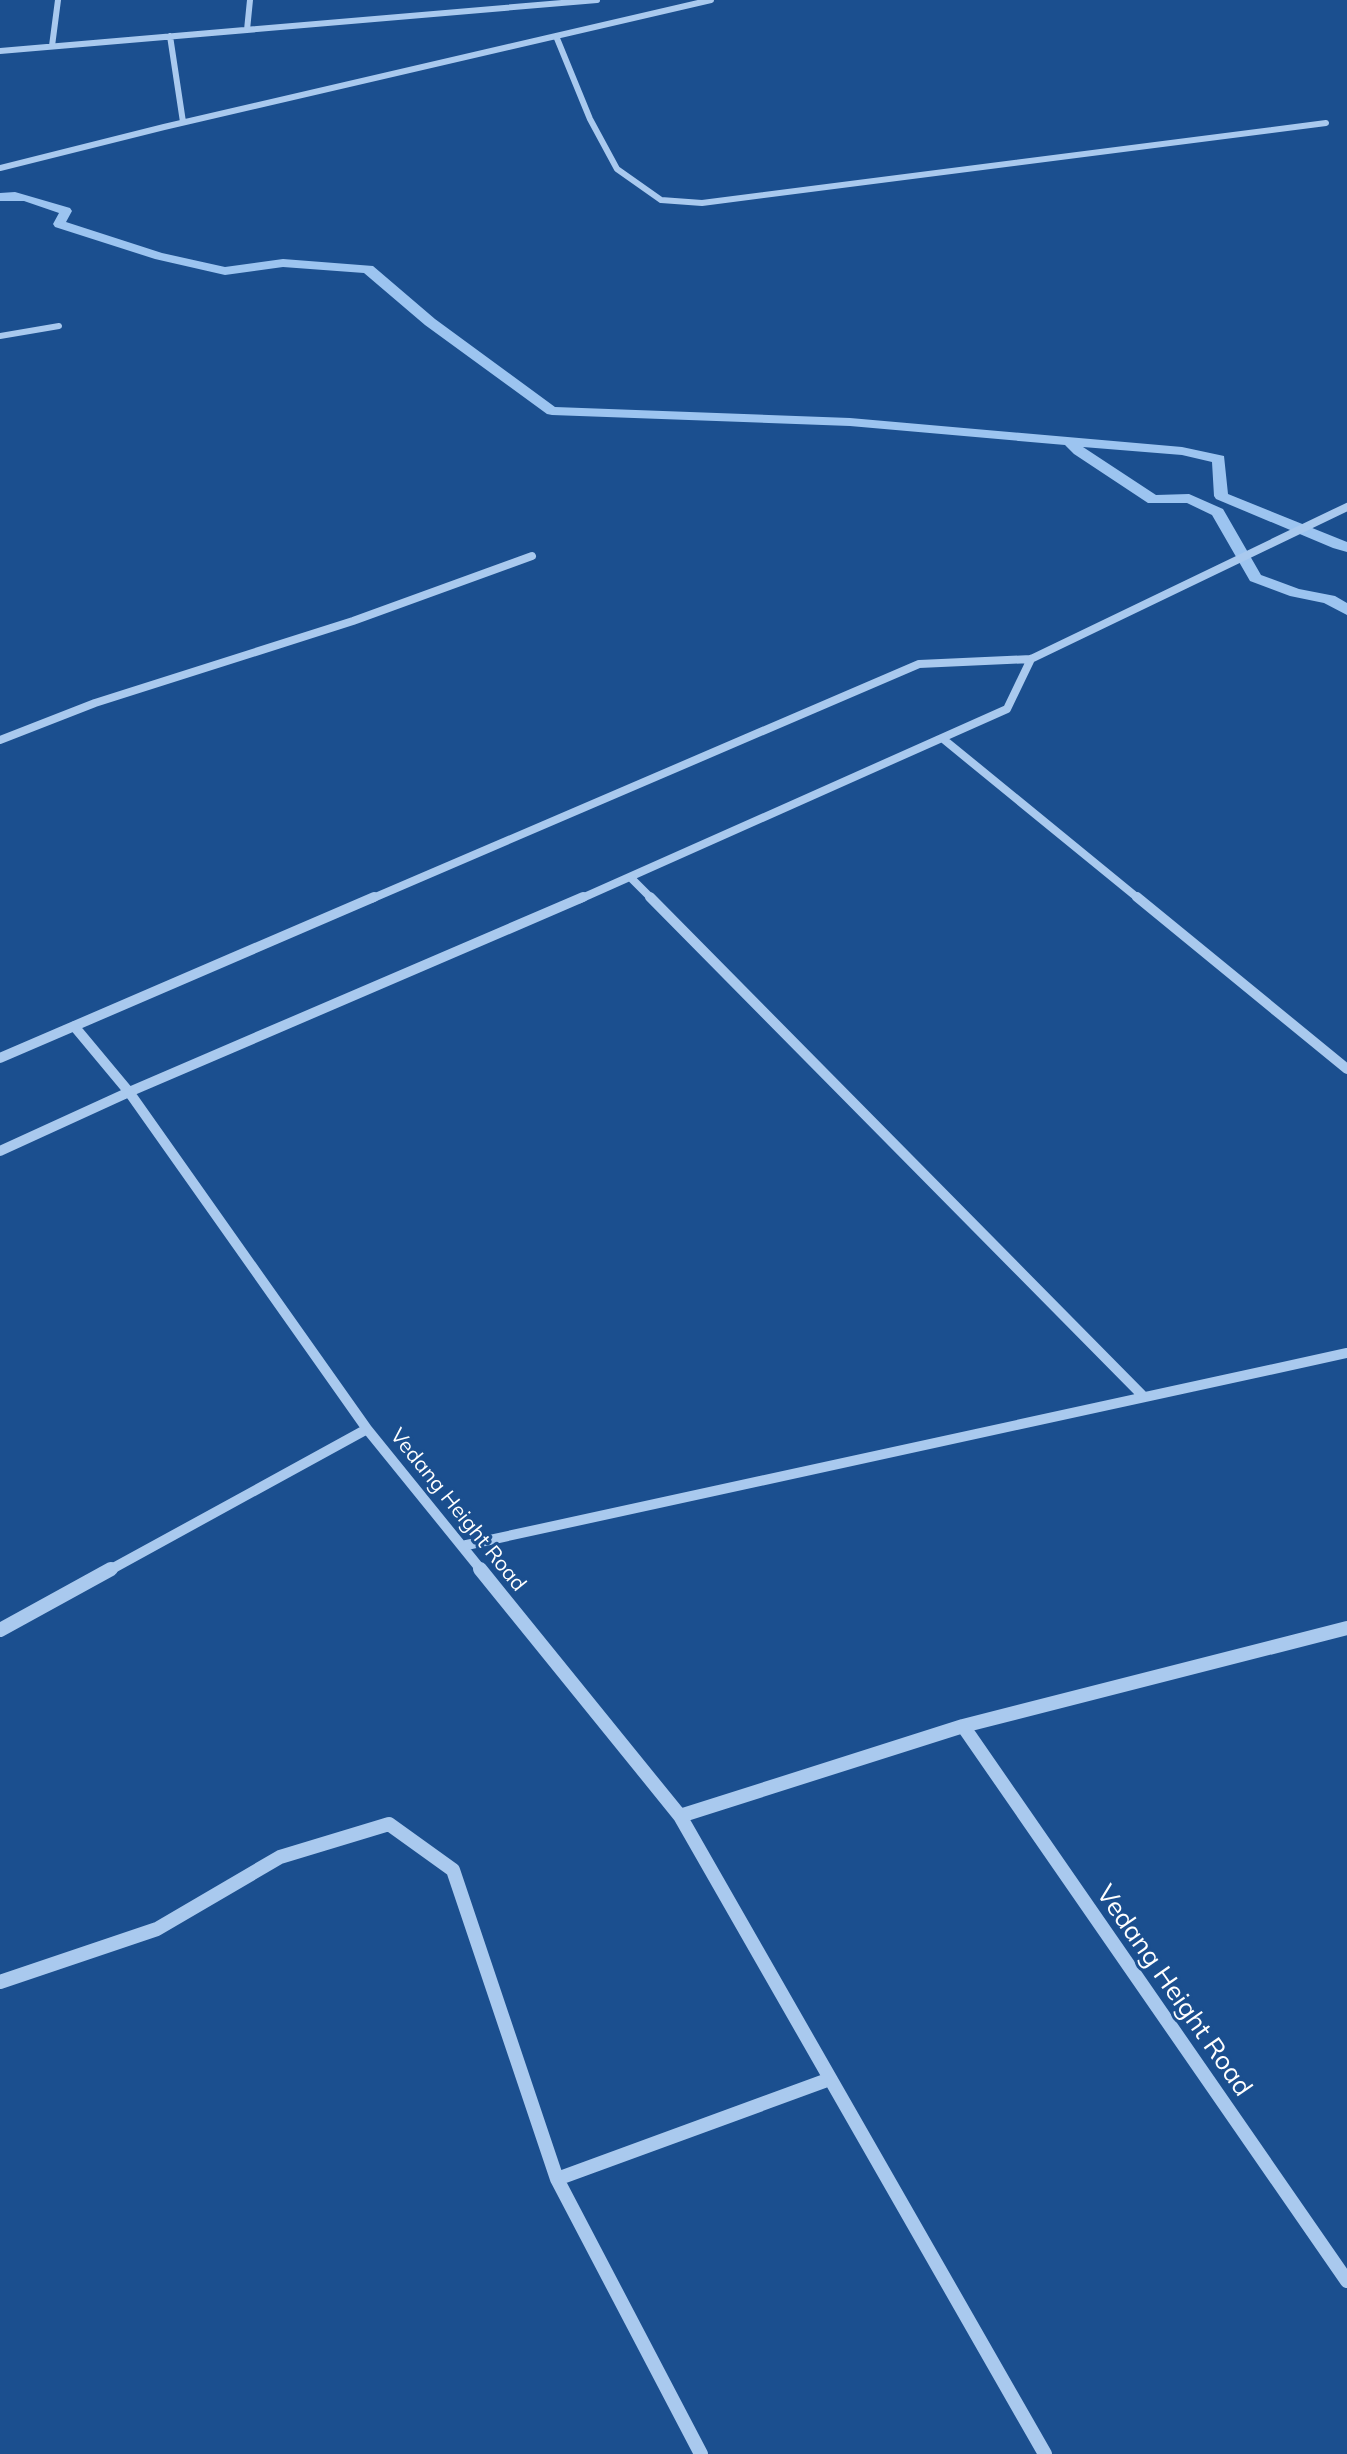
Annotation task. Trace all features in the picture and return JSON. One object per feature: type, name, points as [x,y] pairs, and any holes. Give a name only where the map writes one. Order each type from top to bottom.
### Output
[{"type":"street","points":[[52,46],[58,0]]},
{"type":"street","points":[[247,30],[250,0]]},
{"type":"street","points":[[474,0],[476,9]]},
{"type":"street","points":[[0,51],[597,0]]},
{"type":"street","points":[[0,168],[183,122],[711,0]]},
{"type":"street","points":[[170,36],[183,122]]},
{"type":"street","points":[[556,36],[590,119],[617,169],[661,200],[702,203],[1326,123]]},
{"type":"street","points":[[0,336],[58,326]]},
{"type":"street","points":[[0,1058],[919,664],[1031,659],[1347,507]]},
{"type":"street","points":[[0,740],[94,703],[353,621],[532,556]]},
{"type":"street","points":[[0,1151],[129,1092],[630,877],[1006,709],[1031,659]]},
{"type":"street","points":[[942,738],[1347,1069]]},
{"type":"street","points":[[630,877],[1144,1397]]},
{"type":"street","name":"Vedang Height Road","points":[[74,1026],[129,1092],[367,1430],[680,1816],[1044,2454]]},
{"type":"street","points":[[462,1545],[1347,1353]]},
{"type":"street","points":[[0,1630],[367,1430]]},
{"type":"street","points":[[680,1816],[963,1726],[1347,1628]]},
{"type":"street","name":"Vedang Height Road","points":[[963,1726],[1347,2281]]},
{"type":"street","points":[[0,1982],[157,1929],[280,1857],[389,1824],[453,1870],[557,2179],[701,2454]]},
{"type":"street","points":[[557,2179],[830,2079]]},
{"type":"waterway","points":[[0,197],[24,197],[42,202],[66,211],[59,224],[159,256],[225,271],[283,263],[368,269],[430,322],[552,411],[850,422],[1069,441]]},
{"type":"waterway","points":[[1069,441],[1182,451],[1219,459],[1221,496],[1347,547]]},
{"type":"waterway","points":[[1069,441],[1079,451],[1153,500],[1189,498],[1218,512],[1255,578],[1296,593],[1329,599],[1347,610]]}]
